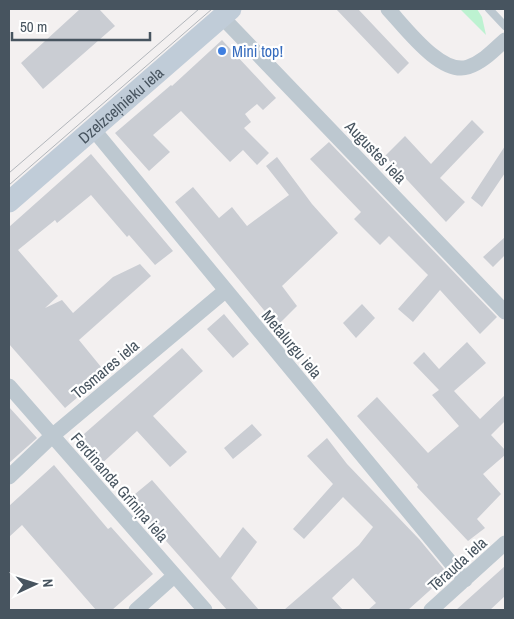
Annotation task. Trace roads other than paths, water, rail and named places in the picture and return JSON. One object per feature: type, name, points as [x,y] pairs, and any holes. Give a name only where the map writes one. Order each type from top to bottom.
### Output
[{"type":"street","points":[[388,9],[441,63],[453,68],[467,68],[483,60],[505,40]]},
{"type":"street","name":"Dzelzceļnieku iela","points":[[9,202],[226,13]]},
{"type":"street","name":"Augustes iela","points":[[226,13],[505,312]]},
{"type":"street","name":"Metalurgu iela","points":[[93,129],[225,291],[466,580]]},
{"type":"street","name":"Tosmares iela","points":[[9,477],[52,436],[225,291]]},
{"type":"street","name":"Ferdinanda Grīniņa iela","points":[[9,386],[205,610]]},
{"type":"street","name":"Tērauda iela","points":[[432,610],[505,543]]},
{"type":"street","points":[[136,610],[174,576]]},
{"type":"lane","points":[[489,9],[505,26]]},
{"type":"tram line","points":[[9,173],[199,9]]},
{"type":"tram line","points":[[9,185],[212,9]]},
{"type":"place","name":"Mini top!","points":[[222,51]]}]
